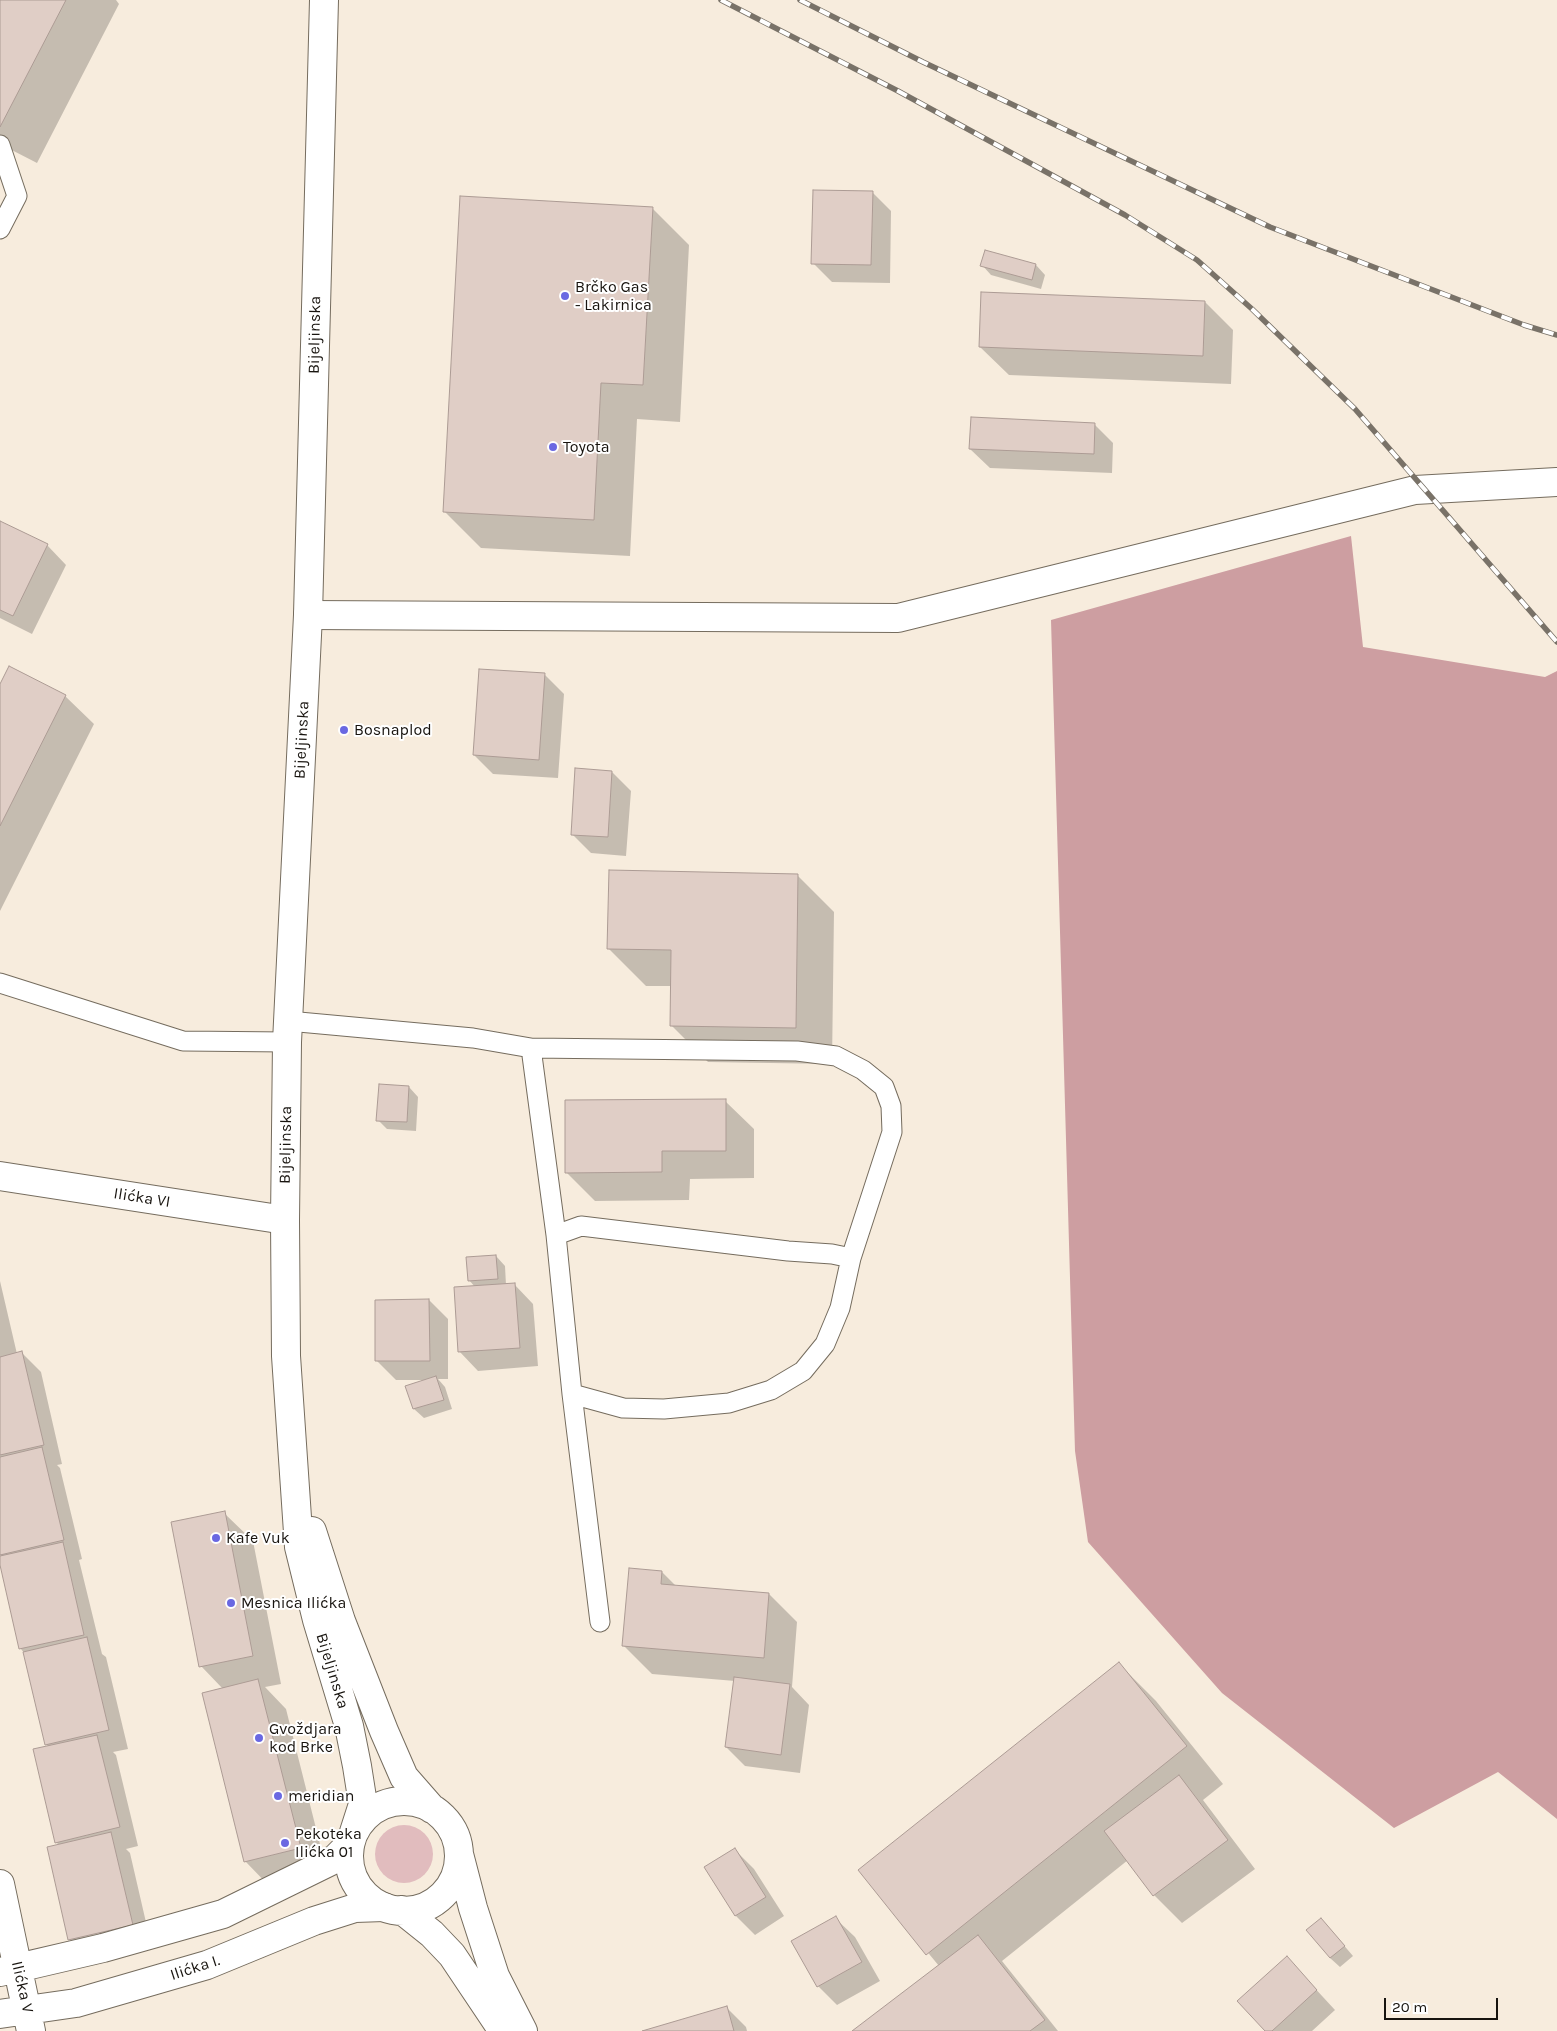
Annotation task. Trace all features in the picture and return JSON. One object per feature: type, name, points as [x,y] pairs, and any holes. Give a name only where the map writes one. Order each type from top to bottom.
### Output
[{"type":"main road","name":"Bijeljinska","points":[[324,0],[308,615],[288,1031],[285,1220],[286,1356],[299,1547],[349,1726],[363,1804],[352,1838]]},
{"type":"main road","points":[[308,615],[898,618],[1415,490],[1557,482]]},
{"type":"main road","name":"Ilićka VI","points":[[0,1176],[285,1220]]},
{"type":"main road","name":"Bijeljinska","points":[[295,1480],[341,1621],[384,1731],[404,1777],[432,1809]]},
{"type":"main road","points":[[8,1970],[103,1948],[223,1914],[335,1859],[352,1838],[366,1816],[383,1804],[403,1801],[413,1802],[432,1809],[442,1817],[455,1836],[473,1908],[495,1976],[523,2031]]},
{"type":"main road","points":[[352,1838],[349,1855],[353,1877],[365,1895],[393,1908],[432,1934],[452,1955],[502,2031]]},
{"type":"main road","points":[[393,1908],[427,1906],[438,1899],[454,1879],[459,1853]]},
{"type":"main road","name":"Ilićka V","points":[[0,1884],[8,1970],[29,2020]]},
{"type":"main road","name":"Ilićka I.","points":[[0,2014],[29,2020],[76,2003],[207,1965],[314,1921],[355,1908],[393,1908]]},
{"type":"lane","points":[[0,145],[17,196],[0,229]]},
{"type":"lane","points":[[0,983],[183,1042],[288,1031],[474,1038],[532,1048],[797,1051],[836,1056],[863,1070],[884,1087],[891,1106],[892,1132],[851,1258],[840,1308],[825,1344],[803,1371],[771,1390],[729,1403],[664,1409],[623,1408],[572,1394]]},
{"type":"lane","points":[[532,1048],[556,1235],[572,1394],[600,1622]]},
{"type":"lane","points":[[556,1235],[581,1226],[788,1251],[832,1254],[851,1258]]},
{"type":"shaded area","points":[[1351,536],[1363,647],[1545,677],[1557,671],[1557,1819],[1498,1772],[1394,1828],[1222,1693],[1088,1542],[1075,1451],[1051,620]]},
{"type":"shaded area","points":[[398,1825],[410,1825],[425,1833],[433,1848],[433,1860],[425,1875],[410,1883],[398,1883],[383,1875],[375,1860],[375,1848],[383,1833]]},
{"type":"building","points":[[0,0],[66,0],[0,127]]},
{"type":"building","points":[[813,190],[873,191],[871,265],[811,264]]},
{"type":"building","points":[[460,196],[653,207],[643,385],[601,383],[594,520],[443,512]]},
{"type":"building","points":[[985,250],[1036,264],[1032,280],[980,266]]},
{"type":"building","points":[[981,292],[1205,301],[1203,356],[979,347]]},
{"type":"building","points":[[971,417],[1095,423],[1094,454],[969,449]]},
{"type":"building","points":[[0,521],[48,544],[13,616],[0,610]]},
{"type":"building","points":[[9,666],[66,695],[0,826],[0,684]]},
{"type":"building","points":[[479,669],[545,673],[539,760],[473,755]]},
{"type":"building","points":[[575,768],[612,771],[608,837],[571,835]]},
{"type":"building","points":[[609,870],[798,874],[796,1028],[670,1026],[671,950],[607,949]]},
{"type":"building","points":[[379,1084],[409,1086],[407,1122],[376,1121]]},
{"type":"building","points":[[726,1099],[726,1151],[662,1151],[662,1172],[565,1173],[565,1100]]},
{"type":"building","points":[[496,1255],[498,1279],[468,1281],[466,1257]]},
{"type":"building","points":[[515,1283],[520,1348],[458,1352],[454,1287]]},
{"type":"building","points":[[429,1299],[430,1361],[375,1361],[375,1300]]},
{"type":"building","points":[[22,1351],[44,1445],[0,1455],[0,1357]]},
{"type":"building","points":[[436,1376],[444,1400],[413,1409],[405,1386]]},
{"type":"building","points":[[42,1447],[64,1540],[0,1555],[0,1457]]},
{"type":"building","points":[[225,1511],[253,1656],[199,1667],[171,1522]]},
{"type":"building","points":[[63,1542],[84,1635],[19,1649],[0,1565],[0,1556]]},
{"type":"building","points":[[629,1568],[662,1571],[661,1584],[769,1593],[764,1658],[622,1646]]},
{"type":"building","points":[[87,1637],[109,1730],[45,1745],[23,1652]]},
{"type":"building","points":[[1119,1662],[1187,1746],[926,1955],[858,1870]]},
{"type":"building","points":[[734,1677],[790,1684],[781,1755],[725,1747]]},
{"type":"building","points":[[258,1679],[301,1848],[244,1862],[202,1693]]},
{"type":"building","points":[[97,1735],[120,1827],[55,1843],[33,1749]]},
{"type":"building","points":[[1179,1775],[1228,1840],[1153,1896],[1104,1831]]},
{"type":"building","points":[[111,1832],[133,1925],[68,1940],[47,1847]]},
{"type":"building","points":[[735,1848],[766,1897],[735,1916],[704,1867]]},
{"type":"building","points":[[836,1916],[862,1962],[817,1987],[791,1941]]},
{"type":"building","points":[[1321,1918],[1345,1946],[1330,1958],[1306,1930]]},
{"type":"building","points":[[978,1935],[1045,2020],[1030,2031],[852,2031]]},
{"type":"building","points":[[1287,1956],[1317,1990],[1272,2031],[1265,2031],[1237,2001]]},
{"type":"building","points":[[727,2006],[734,2031],[642,2031]]},
{"type":"railway","points":[[721,0],[898,91],[1125,215],[1197,260],[1252,309],[1355,409],[1557,642]]},
{"type":"railway","points":[[800,0],[923,62],[1270,227],[1524,325],[1557,335]]},
{"type":"place","name":"Brčko Gas - Lakirnica","points":[[565,296]]},
{"type":"place","name":"Toyota","points":[[553,447]]},
{"type":"place","name":"Bosnaplod","points":[[344,730]]},
{"type":"place","name":"Kafe Vuk","points":[[216,1538]]},
{"type":"place","name":"Mesnica Ilićka","points":[[231,1603]]},
{"type":"place","name":"Gvoždjara kod Brke","points":[[259,1738]]},
{"type":"place","name":"meridian","points":[[278,1796]]},
{"type":"place","name":"Pekoteka Ilićka 01","points":[[285,1843]]}]
